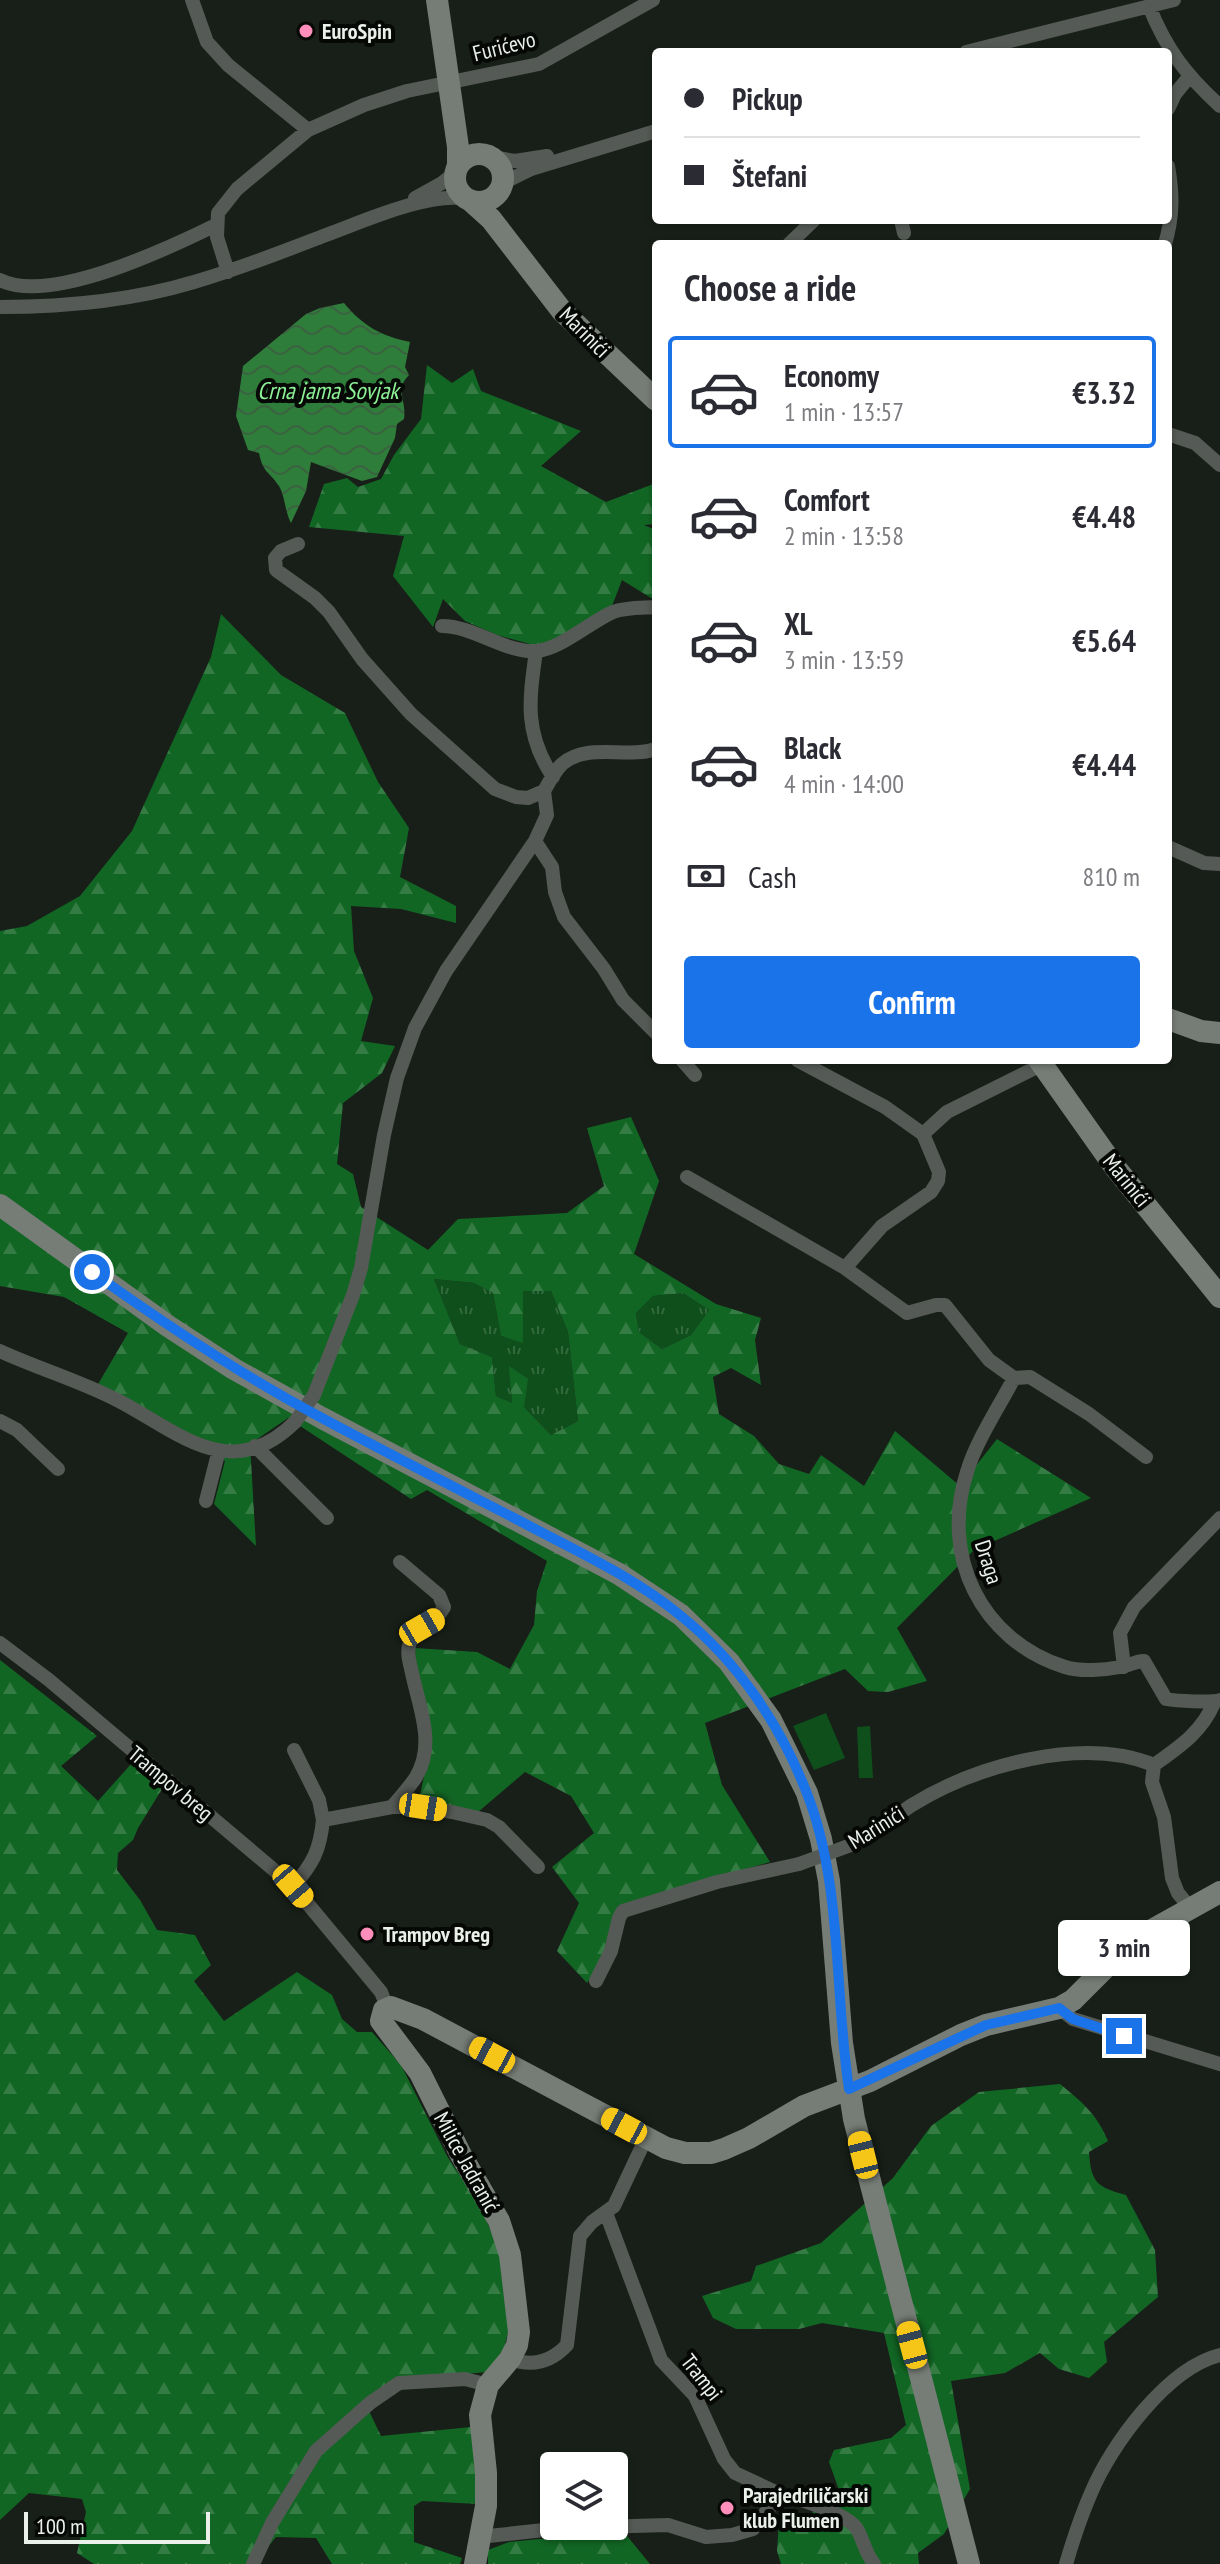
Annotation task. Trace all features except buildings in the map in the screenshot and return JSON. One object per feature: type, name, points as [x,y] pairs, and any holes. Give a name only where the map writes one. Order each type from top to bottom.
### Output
[{"type":"main road","points":[[437,0],[448,90],[459,155],[457,187],[469,200],[485,202],[500,189],[502,168],[468,137],[448,90]]},
{"type":"main road","points":[[457,168],[469,156],[487,155]]},
{"type":"main road","name":"Marinići","points":[[500,189],[501,217],[521,257]]},
{"type":"main road","name":"Marinići","points":[[469,200],[491,219],[562,311],[652,395]]},
{"type":"main road","points":[[1172,1020],[1201,1031],[1220,1033]]},
{"type":"main road","name":"Marinići","points":[[1041,1064],[1114,1166],[1220,1297]]},
{"type":"main road","points":[[0,1205],[168,1326],[234,1369],[619,1574],[681,1615],[729,1662],[771,1720],[792,1757],[821,1839],[829,1881],[844,2052],[854,2119],[966,2555]]},
{"type":"main road","points":[[387,2007],[397,2008],[444,2030],[666,2148],[685,2153],[711,2153],[737,2144],[818,2100],[881,2075],[986,2025],[1059,2008],[1073,2000],[1123,1950],[1150,1931],[1220,1892]]},
{"type":"main road","name":"Milice Jadranić","points":[[387,2007],[381,2017],[384,2027],[420,2073],[455,2145],[499,2221],[510,2255],[518,2316],[517,2345],[510,2359],[488,2385],[480,2415],[486,2506],[475,2564]]},
{"type":"main road","points":[[844,2052],[860,2069],[881,2075]]},
{"type":"main road","points":[[818,2100],[854,2119]]},
{"type":"street","points":[[192,0],[207,42],[228,65],[308,130]]},
{"type":"street","name":"Furićevo","points":[[216,225],[218,213],[228,199],[308,130],[364,105],[407,91],[448,90],[539,64],[653,0]]},
{"type":"street","points":[[982,48],[1174,0]]},
{"type":"street","points":[[1149,6],[1168,48]]},
{"type":"street","points":[[1172,53],[1189,77],[1220,106]]},
{"type":"street","points":[[1172,100],[1189,77]]},
{"type":"street","points":[[500,189],[531,169],[652,132]]},
{"type":"street","points":[[487,155],[515,161],[587,150]]},
{"type":"street","points":[[375,217],[432,189],[457,168]]},
{"type":"street","points":[[1172,194],[1172,221]]},
{"type":"street","points":[[0,307],[63,305],[128,298],[228,272],[375,217],[436,199],[469,200]]},
{"type":"street","points":[[793,240],[810,224]]},
{"type":"street","points":[[0,280],[15,287],[53,285],[132,262],[216,225],[228,272]]},
{"type":"street","points":[[1172,435],[1195,443],[1220,465]]},
{"type":"street","points":[[298,544],[281,551],[275,558],[276,570],[315,598],[329,612],[362,659],[411,714],[495,789],[528,798],[544,791],[561,765],[578,754],[620,754],[652,750]]},
{"type":"street","points":[[442,626],[457,626],[492,640],[536,651],[550,648],[615,612],[652,607]]},
{"type":"street","points":[[536,651],[529,709],[531,727],[542,760],[553,777]]},
{"type":"street","points":[[0,1351],[120,1401],[180,1438],[219,1450],[255,1446],[285,1432],[295,1422],[314,1395],[357,1282],[397,1078],[415,1028],[446,971],[535,841],[547,815],[544,791]]},
{"type":"street","points":[[535,841],[552,867],[555,892],[564,917],[597,959],[623,1000],[652,1029]]},
{"type":"street","points":[[1172,849],[1204,863],[1220,864]]},
{"type":"street","points":[[685,1064],[695,1075]]},
{"type":"street","points":[[804,1064],[885,1107],[923,1134],[939,1172],[938,1181],[931,1192],[882,1226],[845,1268]]},
{"type":"street","points":[[923,1134],[947,1112],[1036,1064]]},
{"type":"street","points":[[687,1177],[845,1268],[907,1313],[945,1305],[989,1360],[1014,1378],[1030,1377],[1089,1414],[1146,1457]]},
{"type":"street","name":"Draga","points":[[1014,1378],[967,1468],[958,1504],[957,1538],[973,1592],[997,1626],[1025,1648],[1067,1668],[1124,1667]]},
{"type":"street","points":[[0,1421],[17,1430],[58,1469]]},
{"type":"street","points":[[255,1446],[327,1518]]},
{"type":"street","points":[[206,1501],[219,1450]]},
{"type":"street","points":[[1217,1701],[1166,1699],[1144,1661],[1124,1667],[1120,1633],[1134,1607],[1220,1518]]},
{"type":"street","points":[[392,1807],[416,1777],[423,1759],[425,1732],[408,1653],[411,1639],[422,1627],[438,1618],[444,1607],[439,1595],[400,1562]]},
{"type":"street","name":"Trampov breg","points":[[0,1643],[49,1680],[293,1886],[381,1992],[387,2007]]},
{"type":"street","points":[[1191,1909],[1178,1893],[1172,1878],[1164,1817],[1152,1782],[1154,1765],[1186,1743],[1217,1701]]},
{"type":"street","points":[[293,1886],[310,1867],[318,1848],[323,1820],[314,1789],[294,1750]]},
{"type":"street","name":"Marinići","points":[[596,1981],[611,1951],[623,1911],[717,1882],[799,1864],[851,1845],[911,1805],[963,1779],[1003,1766],[1087,1753],[1119,1755],[1154,1765]]},
{"type":"street","points":[[323,1820],[392,1807],[423,1807],[487,1820],[499,1827],[538,1867]]},
{"type":"street","points":[[1059,2008],[1073,2019],[1220,2064]]},
{"type":"street","points":[[510,2359],[539,2363],[567,2345],[580,2236],[592,2222],[614,2206],[646,2138]]},
{"type":"street","name":"Trampi","points":[[606,2213],[661,2360],[695,2396],[724,2459],[735,2473],[780,2494]]},
{"type":"street","points":[[1066,2564],[1091,2492],[1113,2453],[1161,2393],[1188,2370],[1220,2355]]},
{"type":"street","points":[[253,2564],[272,2523],[316,2451],[370,2403],[399,2383],[465,2379],[488,2385]]},
{"type":"street","points":[[479,2537],[563,2528],[668,2525],[706,2537],[732,2535],[753,2529],[780,2494],[795,2497],[849,2521],[857,2529],[864,2550],[874,2564]]},
{"type":"green space","points":[[427,365],[452,383],[473,369],[481,391],[581,431],[541,466],[606,502],[652,485],[652,524],[644,525],[652,528],[652,599],[622,580],[607,619],[561,644],[530,644],[497,635],[465,621],[443,599],[433,627],[393,576],[404,536],[309,527],[324,484],[347,478],[358,487],[381,479],[394,455],[421,419]]},
{"type":"green space","points":[[221,614],[281,675],[345,713],[378,782],[409,828],[400,877],[456,906],[456,923],[401,909],[351,906],[354,951],[373,998],[361,1041],[395,1046],[382,1073],[343,1103],[337,1164],[353,1174],[361,1207],[428,1250],[458,1219],[567,1213],[604,1186],[587,1128],[631,1117],[659,1181],[634,1254],[716,1304],[761,1318],[755,1340],[761,1385],[731,1368],[713,1377],[719,1414],[754,1436],[779,1464],[809,1474],[821,1455],[864,1486],[895,1431],[960,1486],[997,1439],[1091,1498],[974,1550],[897,1628],[927,1681],[888,1692],[868,1691],[845,1669],[705,1723],[722,1785],[770,1862],[618,1906],[606,1958],[587,1983],[557,1951],[579,1903],[552,1867],[594,1833],[571,1796],[525,1772],[478,1812],[419,1799],[431,1746],[416,1677],[415,1648],[477,1652],[510,1669],[534,1625],[537,1591],[547,1561],[427,1490],[411,1499],[288,1418],[250,1444],[256,1546],[214,1504],[225,1461],[97,1386],[128,1333],[64,1297],[0,1286],[0,931],[27,926],[80,896],[132,831],[211,657]],"holes":[[[434,1279],[474,1283],[493,1293],[501,1336],[523,1343],[523,1291],[551,1291],[568,1332],[578,1421],[551,1435],[524,1407],[528,1379],[509,1366],[512,1403],[496,1396],[492,1357],[460,1344]],[[683,1293],[709,1310],[691,1335],[662,1349],[639,1332],[636,1313],[653,1296]]]},
{"type":"green space","points":[[434,1279],[474,1283],[493,1293],[501,1336],[523,1342],[523,1291],[551,1291],[568,1332],[578,1421],[551,1435],[524,1407],[510,1367],[512,1404],[496,1396],[492,1357],[460,1344]]},
{"type":"green space","points":[[683,1293],[709,1310],[691,1335],[662,1349],[639,1332],[636,1313],[653,1296]]},
{"type":"green space","points":[[0,1660],[97,1736],[61,1766],[98,1801],[132,1763],[162,1789],[133,1840],[118,1853],[117,1870],[140,1900],[157,1930],[195,1935],[211,1965],[194,1981],[224,2021],[297,1972],[332,1995],[342,2019],[357,2032],[372,2032],[401,2065],[447,2156],[480,2206],[504,2261],[510,2324],[503,2352],[487,2372],[419,2378],[369,2411],[381,2436],[471,2427],[478,2504],[422,2501],[414,2506],[414,2542],[462,2558],[460,2564],[332,2564],[316,2538],[276,2537],[254,2564],[94,2564],[77,2553],[86,2512],[82,2499],[29,2493],[0,2520]]},
{"type":"green space","points":[[826,1713],[845,1758],[814,1770],[793,1726]]},
{"type":"green space","points":[[870,1726],[873,1778],[859,1778],[857,1727]]},
{"type":"green space","points":[[1060,2084],[1088,2109],[1104,2132],[1108,2141],[1089,2152],[1092,2171],[1102,2186],[1126,2195],[1155,2250],[1158,2297],[1104,2342],[1107,2362],[1089,2378],[1059,2369],[1040,2353],[1005,2373],[951,2381],[970,2489],[944,2534],[918,2553],[919,2564],[781,2564],[777,2551],[779,2522],[789,2515],[806,2518],[839,2490],[829,2462],[834,2450],[891,2438],[906,2425],[884,2333],[822,2323],[799,2329],[736,2329],[713,2318],[702,2296],[751,2281],[756,2266],[821,2243],[893,2178],[931,2126],[979,2092]]},
{"type":"green space","points":[[628,2537],[650,2564],[488,2564],[488,2550],[509,2542],[540,2539],[628,2540]]},
{"type":"water","name":"Crna jama Sovjak","points":[[344,303],[373,329],[410,342],[405,367],[409,375],[402,386],[404,419],[397,424],[395,438],[377,477],[362,481],[311,462],[306,491],[291,523],[279,486],[264,468],[259,453],[248,450],[236,416],[243,366],[306,314]]},
{"type":"place","name":"EuroSpin","points":[[306,31]]},
{"type":"place","name":"Trampov Breg","points":[[367,1934]]},
{"type":"place","name":"Parajedriličarski klub Flumen","points":[[727,2508]]},
{"type":"route","points":[[92,1272],[234,1369],[619,1574],[681,1615],[729,1662],[771,1720],[792,1757],[821,1839],[829,1881],[842,2043],[849,2089],[986,2025],[1059,2008],[1073,2019],[1124,2036]]}]
